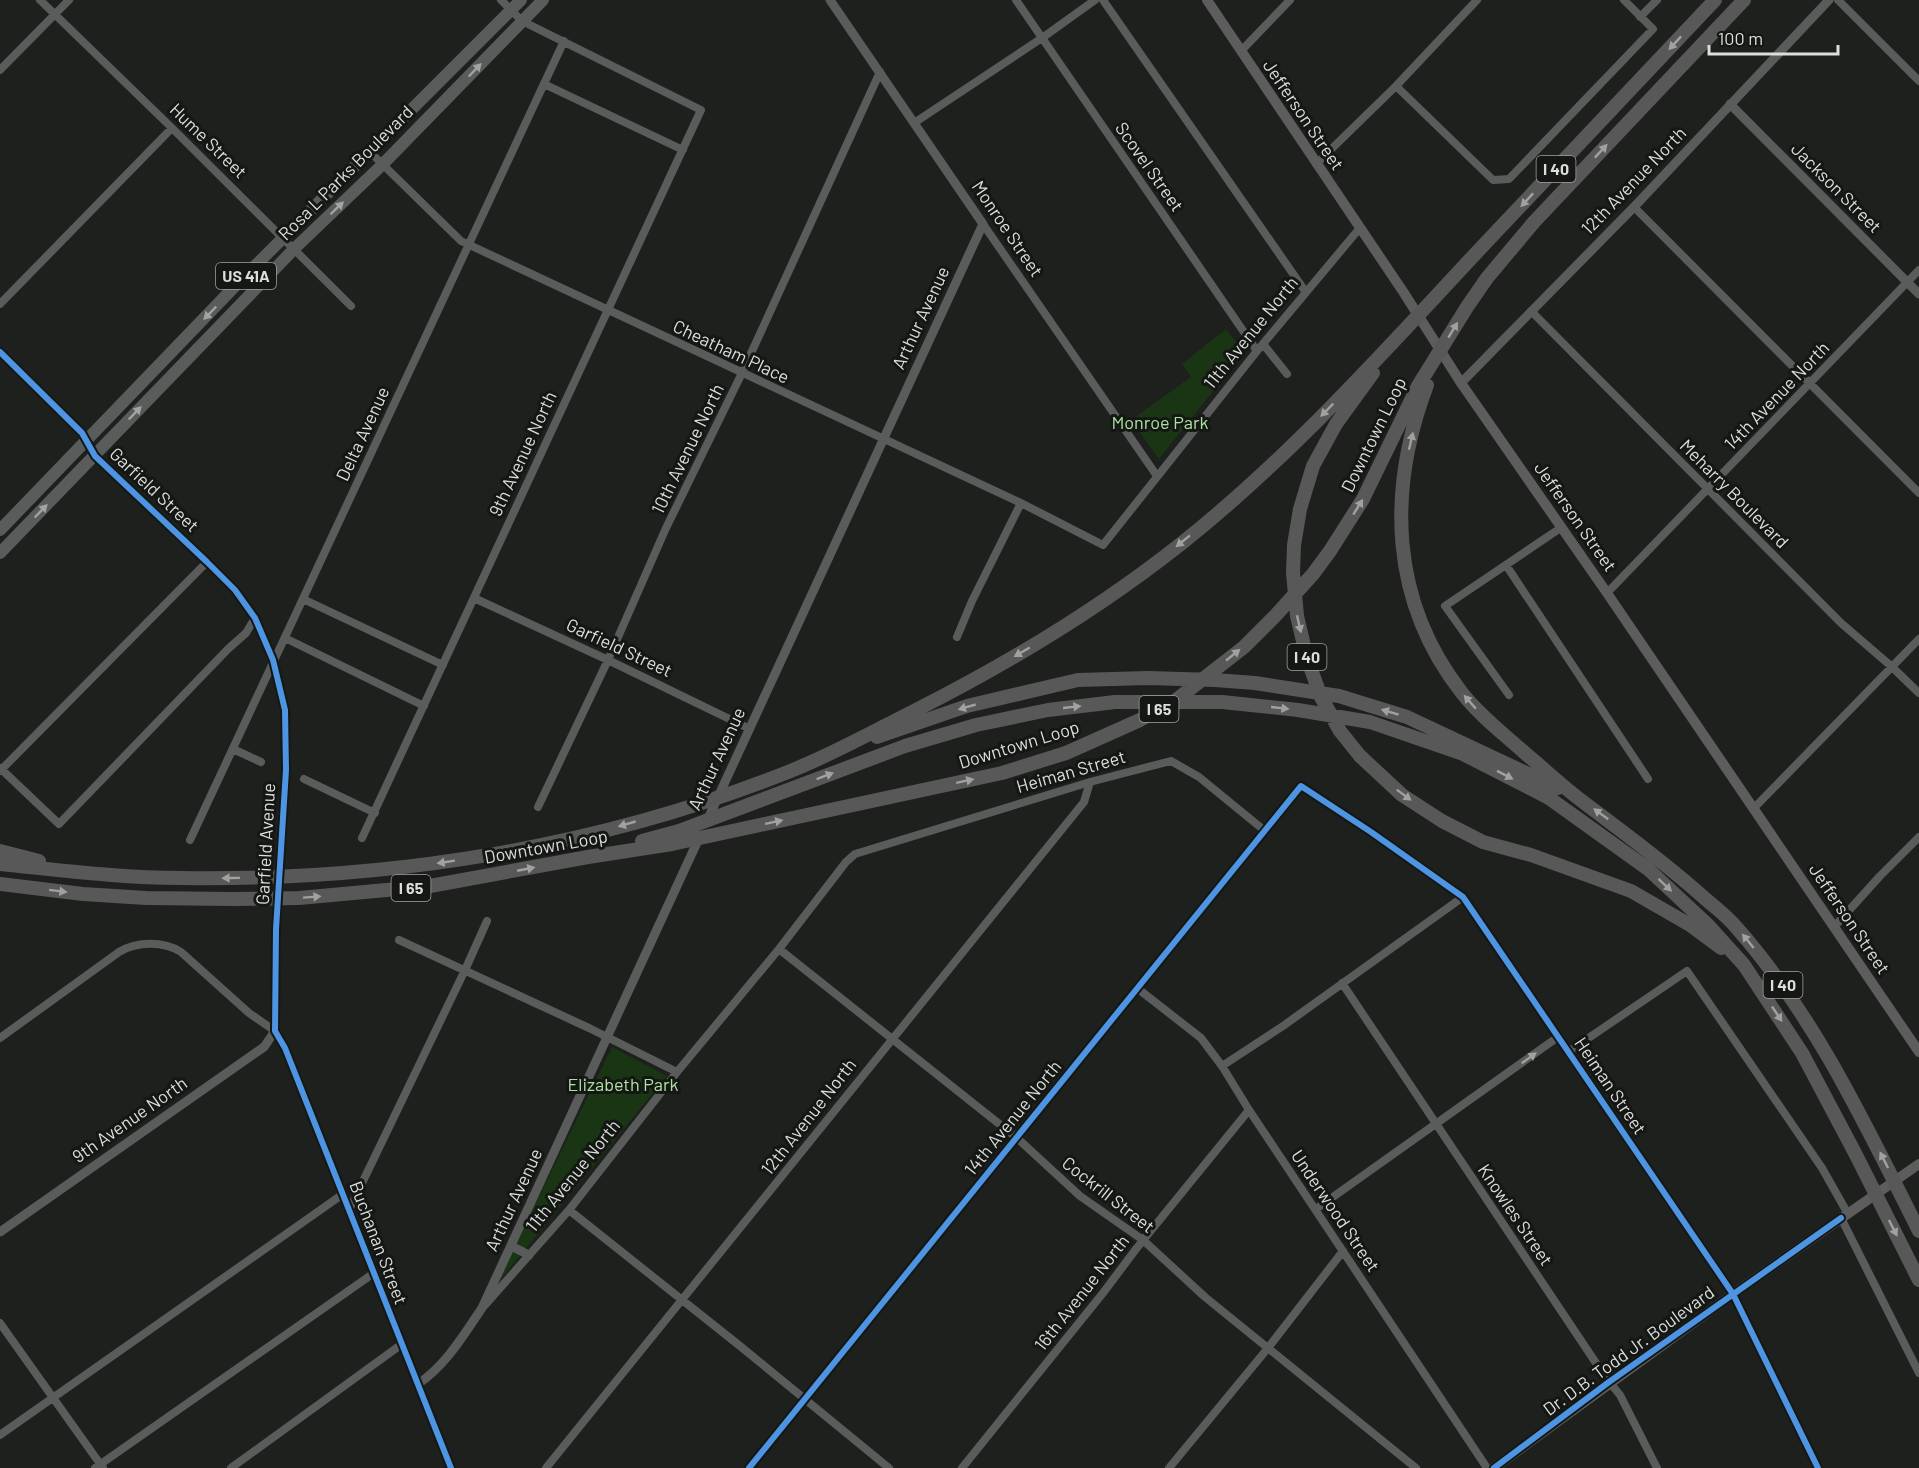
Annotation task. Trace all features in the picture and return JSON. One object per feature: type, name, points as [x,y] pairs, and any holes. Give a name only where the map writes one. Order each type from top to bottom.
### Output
[{"type":"highway","name":"Downtown Loop","points":[[0,864],[90,874],[180,879],[308,876],[402,869],[545,845],[598,832],[743,788],[826,755],[951,692],[1027,650],[1092,608],[1183,542],[1249,485],[1398,339],[1715,0]]},
{"type":"highway","name":"Downtown Loop","points":[[0,884],[82,894],[146,898],[299,898],[430,886],[672,844],[1002,773],[1082,746],[1140,720],[1176,700],[1244,647],[1276,615],[1330,551],[1363,499],[1418,386],[1487,278],[1534,222],[1744,0]]},
{"type":"highway","name":"I 40","points":[[1398,339],[1336,424],[1313,466],[1300,509],[1294,545],[1293,573],[1297,616],[1307,658],[1321,697],[1340,731],[1360,756],[1401,795],[1442,821],[1483,842],[1531,855],[1631,891],[1690,925],[1744,965],[1802,1053],[1919,1280]]},
{"type":"highway","points":[[1439,352],[1418,408],[1402,480],[1400,519],[1404,561],[1411,597],[1424,630],[1441,663],[1461,692],[1481,715],[1576,797]]},
{"type":"highway","points":[[826,755],[967,706],[1078,680],[1148,678],[1255,683],[1339,696],[1407,717],[1576,797]]},
{"type":"highway","points":[[588,857],[679,831],[905,746],[966,728],[1048,710],[1115,702],[1222,702],[1298,710],[1370,722],[1463,754],[1549,798],[1648,869],[1707,924],[1744,965]]},
{"type":"highway","name":"I 40","points":[[1576,797],[1645,848],[1734,925],[1781,983],[1810,1027],[1875,1142],[1919,1231]]},
{"type":"highway","points":[[0,851],[90,874]]},
{"type":"main road","name":"Rosa L Parks Boulevard","points":[[0,530],[284,238],[521,0]]},
{"type":"main road","name":"Rosa L Parks Boulevard","points":[[0,553],[295,248],[382,165],[543,0]]},
{"type":"main road","name":"Jefferson Street","points":[[1207,0],[1404,293],[1461,383],[1562,527],[1919,1052]]},
{"type":"main road","name":"Dr. D.B. Todd Jr. Boulevard","points":[[1494,1468],[1609,1382],[1916,1166]]},
{"type":"street","name":"Hume Street","points":[[40,0],[295,248],[351,306]]},
{"type":"street","points":[[0,70],[69,0]]},
{"type":"street","points":[[501,0],[522,21],[564,41]]},
{"type":"street","name":"Monroe Street","points":[[830,0],[1157,476]]},
{"type":"street","name":"Scovel Street","points":[[1016,0],[1257,351]]},
{"type":"street","points":[[914,123],[1095,0]]},
{"type":"street","points":[[1103,0],[1305,291]]},
{"type":"street","points":[[1241,51],[1290,0]]},
{"type":"street","points":[[1316,164],[1396,86],[1477,0]]},
{"type":"street","points":[[1396,86],[1493,180],[1509,179],[1653,29],[1624,0]]},
{"type":"street","points":[[1640,17],[1657,0]]},
{"type":"street","name":"12th Avenue North","points":[[1461,383],[1634,207],[1828,0]]},
{"type":"street","points":[[1838,0],[1919,81]]},
{"type":"street","name":"Delta Avenue","points":[[190,840],[564,41]]},
{"type":"street","name":"9th Avenue North","points":[[362,838],[701,110],[564,41]]},
{"type":"street","name":"10th Avenue North","points":[[538,807],[608,660],[666,528],[742,373],[880,72]]},
{"type":"street","points":[[544,84],[683,150]]},
{"type":"street","name":"Jackson Street","points":[[1730,104],[1919,294]]},
{"type":"street","points":[[0,304],[172,128]]},
{"type":"street","name":"Cheatham Place","points":[[370,152],[461,241],[1021,503],[1103,545]]},
{"type":"street","points":[[1634,207],[1919,493]]},
{"type":"street","name":"Arthur Avenue","points":[[482,1308],[983,224]]},
{"type":"street","name":"11th Avenue North","points":[[1103,545],[1305,291],[1359,229]]},
{"type":"street","name":"14th Avenue North","points":[[1607,593],[1919,270]]},
{"type":"street","name":"Meharry Boulevard","points":[[1531,311],[1841,623],[1919,693]]},
{"type":"street","points":[[1263,344],[1287,374]]},
{"type":"street","name":"Garfield Street","points":[[0,352],[82,433],[95,456],[235,591],[255,618],[273,660]]},
{"type":"street","points":[[957,637],[972,601],[1021,503]]},
{"type":"street","points":[[1509,695],[1445,606],[1562,527]]},
{"type":"street","points":[[207,562],[1,770],[59,825],[246,633],[255,618]]},
{"type":"street","points":[[1506,565],[1648,778]]},
{"type":"street","points":[[303,598],[443,665]]},
{"type":"street","name":"Garfield Street","points":[[474,598],[750,729]]},
{"type":"street","points":[[285,638],[424,706]]},
{"type":"street","points":[[1754,808],[1919,639]]},
{"type":"street","name":"Garfield Avenue","points":[[273,660],[285,710],[286,770],[276,929],[274,1031]]},
{"type":"street","points":[[233,749],[261,762]]},
{"type":"street","name":"Heiman Street","points":[[867,849],[1090,782],[1171,761],[1199,777],[1265,831]]},
{"type":"street","points":[[304,779],[375,813]]},
{"type":"street","name":"12th Avenue North","points":[[546,1468],[1084,802],[1090,782]]},
{"type":"street","name":"14th Avenue North","points":[[749,1468],[1301,786]]},
{"type":"street","name":"Heiman Street","points":[[1301,786],[1379,837],[1463,897],[1733,1294],[1818,1468]]},
{"type":"street","points":[[1834,927],[1919,837]]},
{"type":"street","name":"11th Avenue North","points":[[417,1384],[442,1365],[482,1308],[569,1210],[846,862],[855,854],[867,849]]},
{"type":"street","points":[[1222,1066],[1283,1026],[1463,897]]},
{"type":"street","points":[[349,1210],[487,921]]},
{"type":"street","points":[[399,940],[677,1072]]},
{"type":"street","points":[[0,1038],[119,952],[133,946],[147,944],[173,947],[181,952],[249,1013],[274,1031]]},
{"type":"street","name":"Cockrill Street","points":[[779,949],[1017,1138],[1080,1196],[1143,1240],[1205,1297],[1416,1468]]},
{"type":"street","points":[[1568,1052],[1687,972],[1816,1159],[1919,1373]]},
{"type":"street","name":"Knowles Street","points":[[1342,983],[1609,1382],[1620,1395],[1657,1468]]},
{"type":"street","name":"Underwood Street","points":[[1137,988],[1201,1038],[1222,1066],[1487,1468]]},
{"type":"street","name":"9th Avenue North","points":[[1,1230],[264,1047],[274,1031]]},
{"type":"street","name":"Buchanan Street","points":[[274,1031],[285,1048],[451,1468]]},
{"type":"street","points":[[1316,1209],[1558,1037]]},
{"type":"street","name":"16th Avenue North","points":[[963,1468],[1249,1110]]},
{"type":"street","points":[[0,1436],[343,1194]]},
{"type":"street","points":[[569,1210],[889,1468]]},
{"type":"street","points":[[511,1246],[529,1255]]},
{"type":"street","points":[[1169,1468],[1343,1251]]},
{"type":"street","points":[[0,1323],[54,1398],[99,1467],[374,1273]]},
{"type":"street","points":[[231,1468],[402,1344]]},
{"type":"green space","name":"Monroe Park","points":[[1226,329],[1244,352],[1159,459],[1131,420],[1191,377],[1182,364]]},
{"type":"green space","name":"Elizabeth Park","points":[[612,1047],[667,1076],[496,1285]]},
{"type":"cycle path","points":[[0,352],[82,433],[95,456],[235,590],[255,618],[273,660],[285,710],[286,770],[276,929],[275,1031],[285,1048],[451,1468]]},
{"type":"cycle path","points":[[749,1468],[1301,786],[1463,897],[1733,1294],[1818,1468]]},
{"type":"cycle path","points":[[1494,1468],[1609,1382],[1841,1218]]}]
